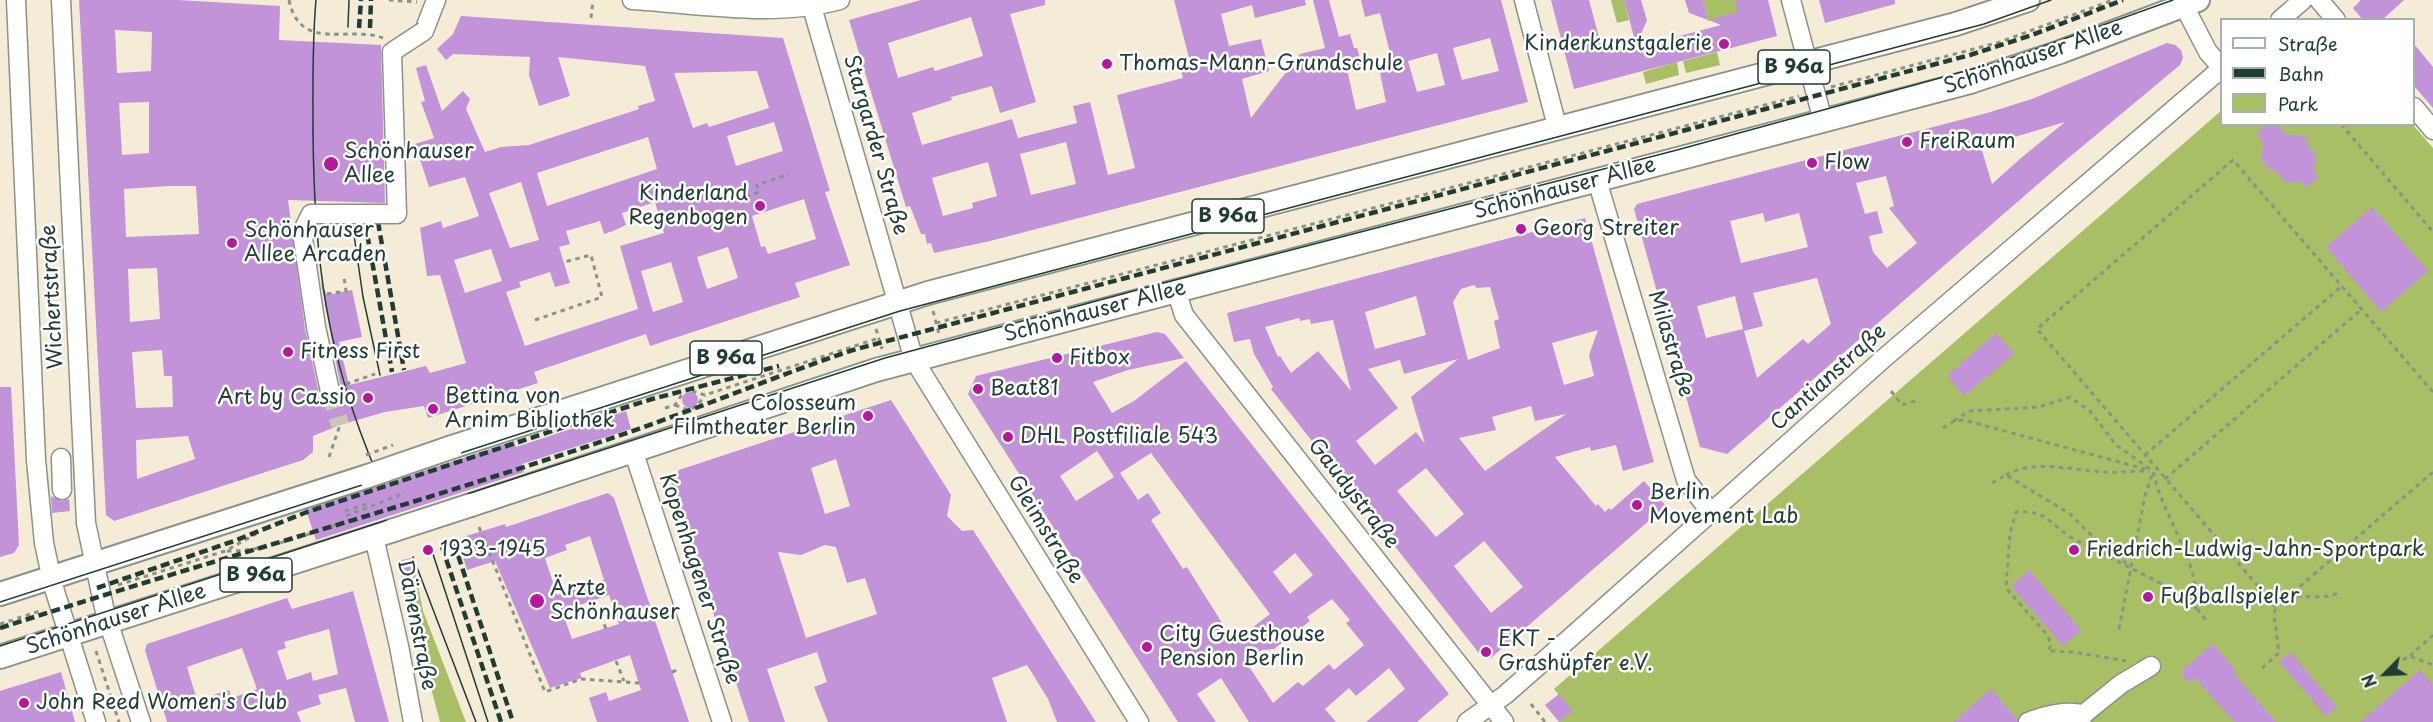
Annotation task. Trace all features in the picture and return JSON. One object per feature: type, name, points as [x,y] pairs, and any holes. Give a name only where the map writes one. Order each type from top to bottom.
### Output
[{"type":"main road","name":"B 96a","points":[[0,594],[93,564],[366,487],[452,447],[897,303],[1956,24],[2028,0]]},
{"type":"main road","name":"Schönhauser Allee","points":[[0,657],[383,534],[876,370],[1823,121],[2011,69],[2188,2]]},
{"type":"street","name":"Wichertstraße","points":[[16,0],[36,460],[44,543],[52,577],[51,607]]},
{"type":"street","name":"Wichertstraße","points":[[61,0],[86,523],[93,564],[109,588]]},
{"type":"street","points":[[632,0],[775,9],[840,0]]},
{"type":"street","points":[[1524,0],[1558,130]]},
{"type":"street","points":[[1791,0],[1823,121]]},
{"type":"street","points":[[2282,18],[2303,0]]},
{"type":"street","points":[[2319,0],[2334,18]]},
{"type":"street","points":[[338,387],[316,327],[302,232],[311,214],[397,214],[392,52],[424,31],[429,1]]},
{"type":"street","name":"Cantianstraße","points":[[2188,2],[2208,52],[2220,66]]},
{"type":"street","name":"Stargarder Straße","points":[[811,3],[914,360]]},
{"type":"street","name":"Cantianstraße","points":[[1467,722],[1490,705],[1712,514],[1883,359],[2220,70]]},
{"type":"street","points":[[2415,108],[2433,129]]},
{"type":"street","name":"Milastraße","points":[[1597,180],[1686,480],[1712,514]]},
{"type":"street","name":"Gaudystraße","points":[[1176,290],[1184,315],[1504,722]]},
{"type":"street","name":"Gleimstraße","points":[[914,360],[1139,722]]},
{"type":"street","name":"Kopenhagener Straße","points":[[633,450],[722,722]]},
{"type":"street","points":[[60,458],[62,490]]},
{"type":"street","name":"Dänenstraße","points":[[383,534],[399,646],[413,722]]},
{"type":"street","points":[[109,588],[109,623],[141,722]]},
{"type":"street","points":[[51,607],[69,636],[96,722]]},
{"type":"street","points":[[2028,722],[2043,717],[2078,712],[2079,718],[2121,684],[2151,666]]},
{"type":"path","points":[[289,0],[291,12],[301,26],[322,34],[382,37],[392,52]]},
{"type":"path","points":[[389,0],[429,1]]},
{"type":"path","points":[[591,18],[593,0]]},
{"type":"path","points":[[2343,126],[2433,232]]},
{"type":"path","points":[[2197,609],[2192,573],[2181,537],[2157,489],[2155,470],[2145,455],[2037,329],[2234,160],[2433,392]]},
{"type":"path","points":[[936,323],[1544,163]]},
{"type":"path","points":[[760,197],[757,185],[789,174]]},
{"type":"path","points":[[746,197],[759,192]]},
{"type":"path","points":[[1201,253],[1203,260]]},
{"type":"path","points":[[535,320],[602,297],[591,255],[564,262]]},
{"type":"path","points":[[324,295],[346,291],[344,277]]},
{"type":"path","points":[[2145,455],[2342,286]]},
{"type":"path","points":[[932,307],[940,339]]},
{"type":"path","points":[[2165,479],[2362,309]]},
{"type":"path","points":[[874,324],[883,354]]},
{"type":"path","points":[[665,408],[675,405],[688,410],[697,406],[705,395],[879,338]]},
{"type":"path","points":[[338,387],[375,374]]},
{"type":"path","points":[[675,405],[683,393],[692,390],[705,395]]},
{"type":"path","points":[[1891,391],[1902,405],[1919,400]]},
{"type":"path","points":[[1943,428],[1969,411],[2039,407],[2070,397],[2083,404],[2116,444],[2165,479],[2276,607]]},
{"type":"path","points":[[1954,421],[1965,420],[1986,424],[2155,470]]},
{"type":"path","points":[[329,457],[340,425]]},
{"type":"path","points":[[1992,483],[2017,469],[2046,467],[2103,472],[2155,470]]},
{"type":"path","points":[[2119,629],[2145,496],[2155,470]]},
{"type":"path","points":[[2262,668],[2279,653],[2274,614],[2276,607],[2433,472]]},
{"type":"path","points":[[2006,475],[2070,514],[2088,533],[2131,567]]},
{"type":"path","points":[[366,487],[369,512]]},
{"type":"path","points":[[346,514],[402,492]]},
{"type":"path","points":[[342,503],[350,529]]},
{"type":"path","points":[[346,514],[367,504]]},
{"type":"path","points":[[2151,666],[2074,652],[2048,651],[2051,645],[2048,636],[2006,588],[2010,533],[2016,512],[2033,511],[2049,517],[2060,531],[2170,588],[2197,609],[2208,621]]},
{"type":"path","points":[[109,588],[225,551],[244,551],[266,546],[348,521]]},
{"type":"path","points":[[478,527],[545,692],[581,679],[639,683]]},
{"type":"path","points":[[2288,597],[2324,597],[2340,593]]},
{"type":"path","points":[[0,624],[51,607]]},
{"type":"path","points":[[601,616],[606,629]]},
{"type":"path","points":[[2403,660],[2433,635]]},
{"type":"path","points":[[87,654],[105,648]]},
{"type":"path","points":[[96,651],[118,722]]},
{"type":"path","points":[[2409,656],[2433,665]]},
{"type":"path","points":[[616,661],[624,681]]},
{"type":"path","points":[[672,672],[680,669]]},
{"type":"path","points":[[1531,704],[1545,722]]},
{"type":"green space","points":[[1611,0],[1624,0],[1629,20],[1617,23]]},
{"type":"green space","points":[[1703,0],[1735,0],[1740,13],[1708,21]]},
{"type":"green space","points":[[1717,52],[1720,65],[1686,73],[1683,61]]},
{"type":"green space","points":[[1677,62],[1679,75],[1646,84],[1643,72]]},
{"type":"green space","name":"Friedrich-Ludwig-Jahn-Sportpark","points":[[2220,112],[2220,126],[2414,126],[2433,148],[2433,722],[1559,722],[1572,711],[1554,689]]},
{"type":"green space","points":[[415,570],[423,611],[466,722],[440,722],[401,574],[408,576],[409,572]]},
{"type":"building","points":[[79,0],[178,0],[280,6],[279,40],[381,45],[385,203],[288,200],[305,329],[319,393],[326,401],[337,400],[341,389],[321,282],[327,295],[352,290],[362,337],[339,342],[349,385],[426,366],[430,373],[466,363],[440,275],[427,276],[420,228],[441,221],[443,228],[479,216],[465,177],[429,187],[415,144],[434,138],[421,102],[425,101],[416,68],[426,65],[442,111],[463,91],[470,99],[466,109],[485,152],[501,147],[529,145],[639,109],[638,106],[655,101],[645,66],[558,57],[570,96],[539,106],[529,75],[530,57],[453,54],[446,60],[437,49],[453,34],[461,16],[783,38],[830,191],[825,192],[850,265],[795,283],[800,297],[650,346],[646,334],[534,372],[538,383],[428,418],[424,406],[385,412],[340,425],[313,436],[313,452],[303,460],[114,521],[106,515]],"holes":[[[115,30],[152,32],[151,71],[117,73]],[[757,71],[769,108],[709,127],[707,123],[693,128],[674,73]],[[149,102],[149,153],[122,155],[119,103]],[[774,122],[783,151],[736,166],[727,136]],[[648,137],[657,169],[547,206],[537,173]],[[521,182],[539,240],[510,248],[489,193]],[[196,186],[199,234],[126,237],[124,189]],[[804,199],[816,239],[768,254],[765,246],[761,247],[752,216]],[[655,202],[664,233],[620,246],[638,309],[525,346],[506,292],[521,287],[519,282],[550,272],[555,287],[570,283],[559,247],[570,244],[566,231],[600,221],[604,234],[626,225],[622,213]],[[728,247],[738,278],[707,289],[697,257]],[[491,249],[502,281],[465,293],[454,260]],[[671,262],[683,302],[653,312],[641,271]],[[157,268],[160,319],[130,322],[128,269]],[[162,350],[164,376],[172,376],[173,407],[136,408],[132,352]],[[188,436],[195,459],[137,479],[136,440]]]},
{"type":"building","points":[[921,0],[1045,0],[1045,5],[1010,14],[1036,102],[1000,113],[992,86],[951,97],[952,100],[912,113],[922,145],[1012,119],[1018,138],[1077,123],[1073,106],[1090,102],[1108,175],[1135,168],[1117,95],[1183,78],[1178,61],[1189,58],[1174,0],[1305,0],[1306,5],[1255,18],[1252,5],[1221,14],[1229,46],[1261,39],[1269,71],[1242,79],[1251,118],[1300,54],[1325,48],[1313,0],[1329,0],[1339,37],[1350,34],[1354,48],[1357,48],[1362,65],[1347,69],[1356,110],[1386,102],[1380,73],[1394,69],[1380,13],[1365,17],[1361,0],[1501,0],[1528,102],[990,241],[934,253],[931,243],[927,244],[925,234],[921,234],[910,206],[906,207],[849,20]],"holes":[[[971,17],[983,56],[935,71],[933,67],[898,78],[888,43]],[[1490,38],[1499,71],[1462,80],[1453,48]],[[1437,53],[1445,85],[1417,92],[1408,61]],[[1066,142],[1076,184],[1031,195],[1020,154]],[[988,162],[997,196],[972,203],[973,208],[943,216],[932,178]]]},
{"type":"building","points":[[1551,0],[1589,0],[1601,45],[1634,37],[1624,0],[1641,0],[1647,20],[1635,48],[1721,25],[1709,20],[1738,12],[1735,0],[1768,0],[1777,36],[1574,89]]},
{"type":"building","points":[[1685,0],[1703,0],[1708,20],[1689,13]]},
{"type":"building","points":[[1819,0],[1895,0],[1895,4],[1825,23]]},
{"type":"building","points":[[2361,0],[2404,0],[2384,18],[2361,18],[2353,8]]},
{"type":"building","points":[[2167,43],[2181,50],[2183,58],[2180,65],[2060,165],[1727,454],[1700,447],[1634,209],[1637,204],[1987,113],[2032,99]],"holes":[[[2065,122],[1992,184],[1981,147]],[[1886,176],[1894,206],[1889,208],[1917,243],[1887,268],[1873,252],[1869,236],[1883,233],[1877,211],[1865,214],[1856,183]],[[1763,213],[1765,222],[1799,213],[1808,247],[1741,263],[1730,221]],[[1817,278],[1831,324],[1808,344],[1803,339],[1757,378],[1744,331],[1763,326],[1753,293]],[[1735,296],[1743,329],[1706,338],[1697,306]]]},
{"type":"building","points":[[2415,45],[2433,67],[2433,108],[2415,87]]},
{"type":"building","points":[[2265,126],[2279,126],[2286,135],[2308,136],[2305,142],[2316,155],[2314,172],[2319,177],[2306,188],[2302,182],[2285,182],[2274,169],[2268,172],[2268,163],[2261,163],[2263,142],[2256,134]]},
{"type":"building","points":[[2372,207],[2428,271],[2381,312],[2326,247]]},
{"type":"building","points":[[1585,218],[1654,462],[1623,471],[1616,445],[1591,451],[1590,447],[1555,457],[1596,506],[1598,504],[1605,512],[1609,508],[1611,510],[1644,481],[1666,506],[1491,658],[1482,657],[1271,389],[1273,387],[1254,354],[1250,339],[1234,342],[1227,313]],"holes":[[[1474,285],[1477,288],[1490,287],[1499,319],[1494,321],[1500,348],[1468,360],[1453,302],[1461,289]],[[1416,296],[1426,335],[1375,349],[1365,312]],[[1299,318],[1300,321],[1310,319],[1311,324],[1333,320],[1351,391],[1318,351],[1291,373],[1280,356],[1278,357],[1265,327]],[[1598,330],[1589,355],[1594,376],[1564,385],[1552,343]],[[1458,359],[1411,397],[1425,444],[1416,432],[1375,465],[1356,441],[1398,408],[1368,369],[1400,360],[1404,374]],[[1531,406],[1535,421],[1566,414],[1485,471],[1459,438],[1496,430],[1492,417]],[[1426,468],[1464,514],[1436,537],[1397,491]],[[1484,541],[1523,587],[1491,613],[1454,566]]]},
{"type":"building","points":[[1157,332],[1165,334],[1184,358],[1128,370],[1093,382],[1112,413],[1134,401],[1186,361],[1449,694],[1417,722],[1366,722],[1405,689],[1389,668],[1356,696],[1349,688],[1325,709],[1336,722],[1249,722],[1221,678],[1197,694],[1216,722],[1178,722],[968,394],[976,376]],"holes":[[[1097,451],[1114,477],[1076,501],[1060,476]],[[1151,453],[1270,614],[1234,642],[1187,567],[1183,569],[1151,520],[1161,513],[1148,493],[1138,500],[1120,473]],[[1295,553],[1313,575],[1290,594],[1273,572]],[[1332,599],[1350,620],[1346,623],[1364,645],[1334,670],[1329,664],[1303,686],[1298,682],[1273,703],[1246,662],[1262,650],[1274,649],[1310,621],[1307,617]]]},
{"type":"building","points":[[1996,333],[2014,354],[1964,396],[1947,376]]},
{"type":"building","points":[[0,387],[11,387],[19,545],[14,553],[0,557]]},
{"type":"building","points":[[690,392],[698,400],[690,408],[682,400]]},
{"type":"building","points":[[891,400],[951,495],[947,516],[962,531],[973,530],[1096,722],[1057,722],[1048,699],[1027,665],[992,678],[1007,722],[828,722],[814,687],[827,682],[817,652],[767,669],[785,722],[749,722],[671,485],[679,470]],"holes":[[[836,459],[850,506],[825,514],[811,468]],[[825,545],[836,547],[847,583],[865,578],[877,614],[806,638],[778,552],[801,555]]]},
{"type":"building","points":[[626,411],[631,429],[522,464],[524,472],[316,540],[306,510],[514,441],[516,447]]},
{"type":"building","points":[[608,493],[614,498],[689,722],[597,722],[589,698],[606,692],[609,701],[641,690],[630,655],[580,673],[582,678],[550,688],[495,561],[467,570],[458,540],[505,524],[506,527]],"holes":[[[590,536],[604,580],[557,595],[545,558],[567,550],[565,545]],[[609,595],[619,624],[572,639],[562,611]]]},
{"type":"building","points":[[51,496],[62,501],[69,499],[70,511],[52,513]]},
{"type":"building","points":[[411,558],[415,570],[401,574],[398,561]]},
{"type":"building","points":[[2029,570],[2081,630],[2063,646],[2011,586]]},
{"type":"building","points":[[353,591],[389,722],[355,722],[346,688],[318,695],[321,704],[297,712],[301,722],[167,722],[145,650],[147,644],[287,598],[292,609]],"holes":[[[329,629],[338,674],[313,681],[311,672],[287,680],[277,651],[286,648],[284,642]],[[242,648],[257,689],[232,698],[229,690],[197,700],[187,667]]]},
{"type":"building","points":[[2213,644],[2235,669],[2233,671],[2240,681],[2276,722],[2234,722],[2195,678],[2189,683],[2180,672]]},
{"type":"building","points":[[2290,652],[2337,707],[2326,716],[2279,662]]},
{"type":"building","points":[[2420,670],[2433,685],[2433,722],[2360,722]]},
{"type":"building","points":[[61,672],[75,722],[0,722],[0,691]]},
{"type":"building","points":[[1991,689],[2017,719],[2017,722],[1953,722]]},
{"type":"building","points":[[1559,694],[1573,711],[1559,722],[1545,705]]},
{"type":"tunnel","points":[[330,391],[340,425]]},
{"type":"tram line","points":[[316,0],[313,50],[313,132],[320,265],[326,306],[346,388],[377,474]]},
{"type":"tram line","points":[[348,27],[349,0]]},
{"type":"tram line","points":[[0,602],[900,311],[1984,24],[2051,0]]},
{"type":"tram line","points":[[0,646],[885,358],[1152,286],[1677,150],[2002,61],[2173,0]]},
{"type":"tram line","points":[[352,221],[363,297],[380,375]]},
{"type":"tram line","points":[[432,551],[488,722]]},
{"type":"tram line","points":[[413,557],[476,722]]},
{"type":"railway","points":[[359,28],[361,0]]},
{"type":"railway","points":[[370,28],[371,0]]},
{"type":"railway","points":[[0,628],[539,462],[645,427],[853,350],[1970,55],[2032,35],[2123,0]]},
{"type":"railway","points":[[365,222],[392,372]]},
{"type":"railway","points":[[378,222],[404,370]]},
{"type":"railway","points":[[97,588],[234,541],[307,512],[561,428],[652,399],[779,366]]},
{"type":"railway","points":[[454,543],[513,722]]},
{"type":"railway","points":[[442,547],[501,722]]},
{"type":"place","name":"Kinderkunstgalerie","points":[[1724,44]]},
{"type":"place","name":"Thomas-Mann-Grundschule","points":[[1107,64]]},
{"type":"place","name":"FreiRaum","points":[[1907,142]]},
{"type":"place","name":"Flow","points":[[1812,163]]},
{"type":"place","name":"Schönhauser Allee","points":[[331,164]]},
{"type":"place","name":"Kinderland Regenbogen","points":[[760,206]]},
{"type":"place","name":"Georg Streiter","points":[[1521,229]]},
{"type":"place","name":"Schönhauser Allee Arcaden","points":[[232,243]]},
{"type":"place","name":"Fitness First","points":[[288,352]]},
{"type":"place","name":"Fitbox","points":[[1057,358]]},
{"type":"place","name":"Beat81","points":[[978,389]]},
{"type":"place","name":"Art by Cassio","points":[[368,398]]},
{"type":"place","name":"Bettina von Arnim Bibliothek","points":[[433,409]]},
{"type":"place","name":"Colosseum Filmtheater Berlin","points":[[868,416]]},
{"type":"place","name":"DHL Postfiliale 543","points":[[1008,437]]},
{"type":"place","name":"Berlin Movement Lab","points":[[1637,505]]},
{"type":"place","name":"1933-1945","points":[[428,550]]},
{"type":"place","name":"Friedrich-Ludwig-Jahn-Sportpark","points":[[2074,550]]},
{"type":"place","name":"Fußballspieler","points":[[2148,597]]},
{"type":"place","name":"Ärzte Schönhauser","points":[[537,601]]},
{"type":"place","name":"City Guesthouse Pension Berlin","points":[[1147,647]]},
{"type":"place","name":"EKT - Grashüpfer e.V.","points":[[1486,652]]},
{"type":"place","name":"John Reed Women's Club","points":[[24,703]]}]
